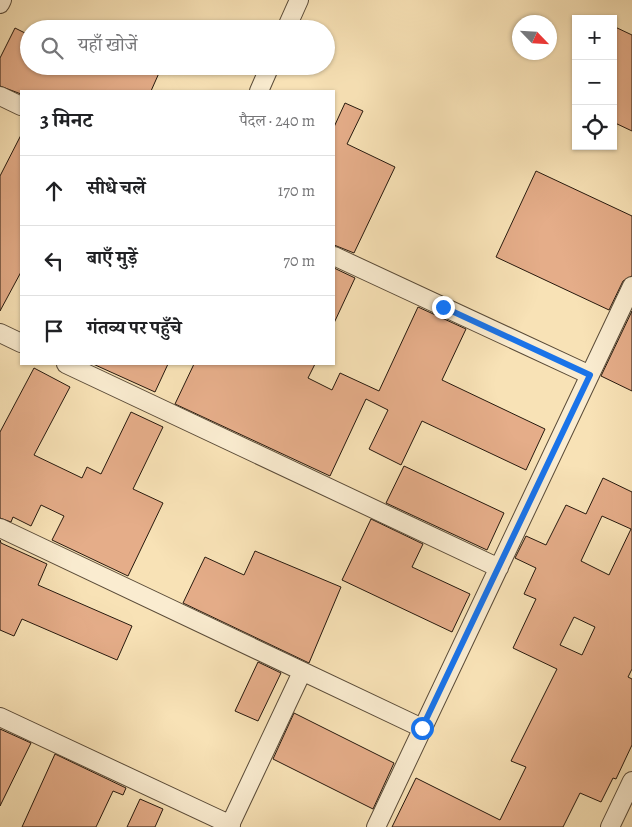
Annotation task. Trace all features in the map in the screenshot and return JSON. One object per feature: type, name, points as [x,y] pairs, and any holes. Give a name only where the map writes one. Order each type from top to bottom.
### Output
[{"type":"lane","points":[[0,4],[2,0]]},
{"type":"lane","points":[[290,20],[299,0]]},
{"type":"lane","points":[[259,90],[266,75]]},
{"type":"lane","points":[[0,96],[20,106]]},
{"type":"lane","points":[[335,256],[590,375]]},
{"type":"lane","points":[[376,827],[632,286]]},
{"type":"lane","points":[[0,333],[20,343]]},
{"type":"lane","points":[[68,365],[498,568]]},
{"type":"lane","points":[[0,528],[422,728]]},
{"type":"lane","points":[[0,717],[230,826],[302,672]]},
{"type":"lane","points":[[610,827],[632,781]]},
{"type":"building","points":[[15,28],[20,30],[20,75],[158,75],[151,90],[20,90],[20,94],[0,86],[0,58]]},
{"type":"building","points":[[617,28],[632,35],[632,131],[617,124]]},
{"type":"building","points":[[345,103],[363,111],[347,144],[395,167],[354,253],[335,245],[335,125]]},
{"type":"building","points":[[20,137],[20,274],[0,311],[0,176]]},
{"type":"building","points":[[536,171],[632,216],[632,276],[623,281],[609,310],[496,257]]},
{"type":"building","points":[[335,268],[355,278],[335,321]]},
{"type":"building","points":[[418,307],[466,329],[442,380],[545,429],[526,470],[422,421],[401,465],[369,449],[388,410],[366,399],[330,476],[175,404],[194,365],[314,365],[308,378],[332,390],[340,373],[379,391]]},
{"type":"building","points":[[632,311],[632,391],[601,376]]},
{"type":"building","points":[[95,365],[168,365],[155,392]]},
{"type":"building","points":[[34,368],[70,387],[34,455],[82,478],[87,467],[101,474],[131,412],[163,427],[133,489],[163,503],[128,576],[52,540],[64,516],[41,505],[31,526],[13,517],[11,522],[0,518],[0,432]]},
{"type":"building","points":[[404,466],[504,513],[487,550],[386,503]]},
{"type":"building","points":[[603,478],[632,492],[632,669],[628,677],[632,679],[632,745],[616,779],[613,778],[601,802],[580,793],[563,827],[392,827],[416,778],[500,820],[526,767],[511,761],[557,669],[513,648],[536,599],[524,594],[536,568],[515,558],[526,536],[546,545],[566,505],[586,514]],"holes":[[[602,516],[631,529],[609,575],[581,561]],[[574,617],[595,627],[582,655],[560,645]]]},
{"type":"building","points":[[371,519],[423,544],[412,567],[470,594],[452,632],[342,580]]},
{"type":"building","points":[[0,540],[1,543],[47,564],[38,585],[132,626],[117,660],[22,619],[14,636],[0,630]]},
{"type":"building","points":[[255,551],[341,587],[309,663],[183,603],[205,557],[244,575]]},
{"type":"building","points":[[258,662],[281,673],[258,721],[235,711]]},
{"type":"building","points":[[294,713],[394,763],[373,809],[273,759]]},
{"type":"building","points":[[0,729],[31,743],[0,806]]},
{"type":"building","points":[[55,754],[126,788],[123,795],[113,791],[96,827],[22,827]]},
{"type":"building","points":[[140,799],[163,809],[155,827],[127,827]]},
{"type":"route","points":[[422,728],[590,375],[443,307]]}]
